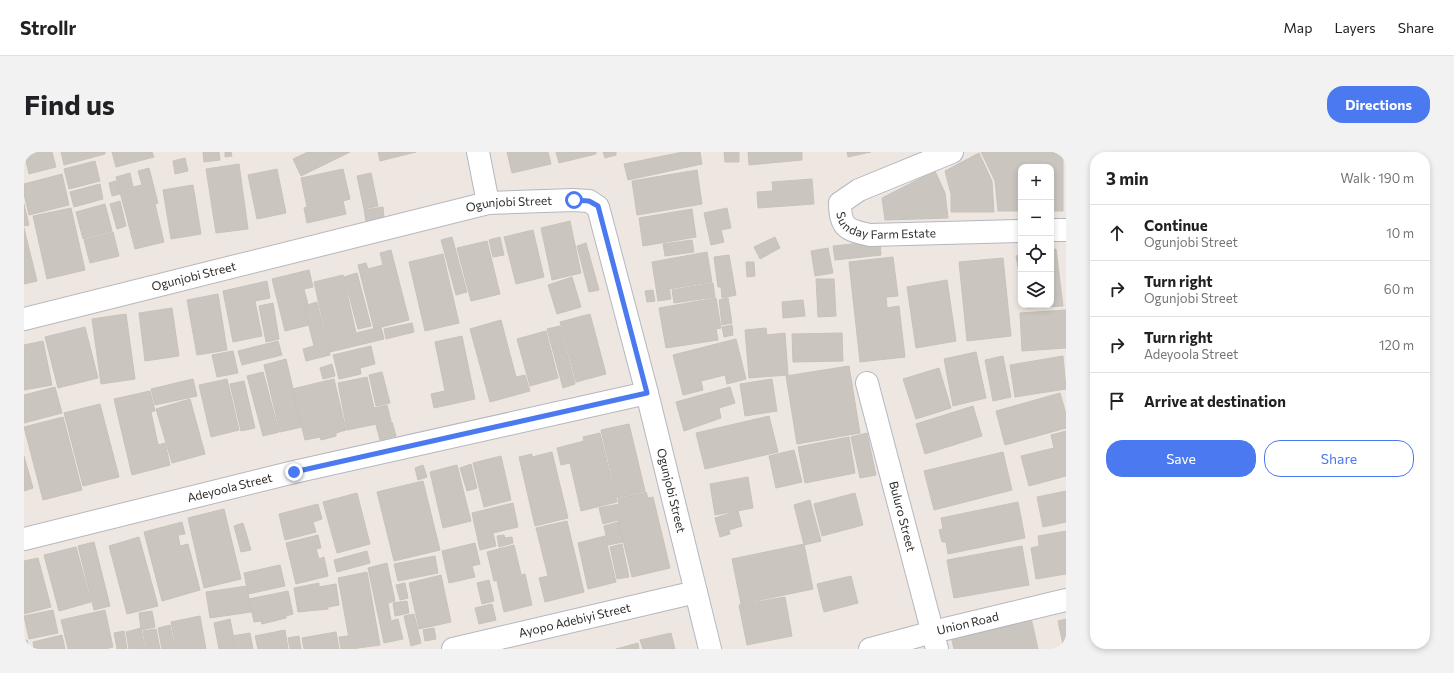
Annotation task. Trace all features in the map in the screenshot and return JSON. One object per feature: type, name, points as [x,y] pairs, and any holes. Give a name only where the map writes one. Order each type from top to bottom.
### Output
[{"type":"street","points":[[478,152],[488,203]]},
{"type":"street","name":"Sunday Farm Estate","points":[[952,152],[859,190],[840,203],[840,216],[845,228],[854,232],[870,235],[1018,231]]},
{"type":"street","name":"Ogunjobi Street","points":[[24,319],[488,203],[574,200],[589,201],[598,206],[647,393],[710,649]]},
{"type":"street","points":[[1054,230],[1066,230]]},
{"type":"street","name":"Buluro Street","points":[[867,383],[935,640]]},
{"type":"street","name":"Adeyoola Street","points":[[24,539],[294,472],[647,393]]},
{"type":"street","name":"Ayopo Adebiyi Street","points":[[453,649],[696,592]]},
{"type":"street","name":"Union Road","points":[[870,649],[935,640],[1066,600]]},
{"type":"building","points":[[24,152],[52,152],[56,167],[29,174]]},
{"type":"building","points":[[61,152],[105,152],[105,154],[64,165]]},
{"type":"building","points":[[112,152],[152,152],[154,157],[116,167]]},
{"type":"building","points":[[203,152],[219,152],[220,160],[204,162]]},
{"type":"building","points":[[225,152],[231,152],[232,156],[225,157]]},
{"type":"building","points":[[308,152],[350,152],[301,176],[293,159]]},
{"type":"building","points":[[378,152],[416,152],[380,161]]},
{"type":"building","points":[[507,152],[548,152],[551,164],[512,173]]},
{"type":"building","points":[[556,152],[596,152],[596,154],[559,163]]},
{"type":"building","points":[[603,152],[616,152],[616,155],[605,158]]},
{"type":"building","points":[[683,152],[700,152],[702,164],[628,180],[624,164]]},
{"type":"building","points":[[724,152],[739,152],[739,162],[725,162]]},
{"type":"building","points":[[748,152],[802,152],[802,160],[749,165]]},
{"type":"building","points":[[847,152],[871,152],[848,157]]},
{"type":"building","points":[[981,152],[1063,152],[1063,211],[1054,211],[1054,164],[1018,164],[1018,211],[998,211],[995,181]]},
{"type":"building","points":[[979,153],[992,181],[994,212],[951,212],[951,194],[945,171]]},
{"type":"building","points":[[185,158],[188,171],[175,174],[173,161]]},
{"type":"building","points":[[95,161],[100,181],[69,189],[64,169]]},
{"type":"building","points":[[239,164],[248,229],[216,233],[206,169]]},
{"type":"building","points":[[149,168],[158,203],[155,204],[164,242],[135,249],[116,177],[130,173],[133,187],[142,185],[138,171]]},
{"type":"building","points":[[277,169],[286,213],[257,219],[248,175]]},
{"type":"building","points":[[343,169],[350,199],[343,201],[346,214],[307,223],[304,208],[307,207],[301,178]]},
{"type":"building","points":[[697,170],[702,204],[637,215],[632,181]]},
{"type":"building","points":[[935,171],[945,193],[948,218],[885,220],[882,198]]},
{"type":"building","points":[[371,173],[378,206],[364,209],[357,176]]},
{"type":"building","points":[[62,174],[69,205],[29,215],[24,194],[24,184]]},
{"type":"building","points":[[812,179],[814,204],[758,208],[757,192],[773,191],[772,182]]},
{"type":"building","points":[[116,181],[120,194],[112,196],[109,183]]},
{"type":"building","points":[[100,184],[103,199],[74,207],[70,192]]},
{"type":"building","points":[[193,185],[201,234],[171,239],[163,190]]},
{"type":"building","points":[[120,201],[126,226],[117,229],[110,204]]},
{"type":"building","points":[[24,204],[29,225],[24,226]]},
{"type":"building","points":[[105,204],[112,231],[83,239],[76,212]]},
{"type":"building","points":[[383,207],[384,218],[366,221],[364,210]]},
{"type":"building","points":[[71,208],[85,270],[47,279],[33,216]]},
{"type":"building","points":[[727,208],[731,228],[721,230],[724,242],[711,245],[704,213]]},
{"type":"building","points":[[692,209],[696,237],[643,246],[639,218]]},
{"type":"building","points":[[570,221],[581,273],[552,280],[541,228]]},
{"type":"building","points":[[24,228],[37,281],[24,284]]},
{"type":"building","points":[[533,230],[544,277],[516,284],[504,237]]},
{"type":"building","points":[[113,232],[119,256],[90,263],[84,240]]},
{"type":"building","points":[[452,237],[467,292],[456,295],[441,240]]},
{"type":"building","points":[[500,237],[504,255],[493,257],[489,240]]},
{"type":"building","points":[[775,237],[780,248],[760,259],[754,247]]},
{"type":"building","points":[[692,240],[694,252],[665,256],[663,244]]},
{"type":"building","points":[[487,241],[500,294],[471,301],[457,248]]},
{"type":"building","points":[[880,241],[881,255],[835,260],[833,246]]},
{"type":"building","points":[[586,243],[599,290],[589,292],[577,246]]},
{"type":"building","points":[[828,248],[833,273],[815,276],[811,251]]},
{"type":"building","points":[[1054,249],[1056,249],[1063,306],[1054,307]]},
{"type":"building","points":[[391,250],[409,320],[374,329],[358,265],[366,263],[368,269],[383,265],[380,253]]},
{"type":"building","points":[[707,252],[712,282],[669,289],[671,299],[658,301],[652,262]]},
{"type":"building","points":[[443,254],[459,323],[425,331],[409,262]]},
{"type":"building","points":[[729,255],[736,295],[722,298],[721,287],[718,287],[714,257]]},
{"type":"building","points":[[1016,256],[1018,256],[1018,266]]},
{"type":"building","points":[[893,257],[898,296],[886,297],[887,308],[899,306],[905,357],[860,362],[849,262]]},
{"type":"building","points":[[1003,258],[1011,336],[967,341],[959,262]]},
{"type":"building","points":[[746,262],[754,262],[755,276],[747,277]]},
{"type":"building","points":[[309,270],[313,287],[304,289],[313,324],[285,331],[272,279]]},
{"type":"building","points":[[357,273],[371,326],[358,329],[344,277]]},
{"type":"building","points":[[343,275],[356,333],[381,327],[384,339],[330,352],[314,282]]},
{"type":"building","points":[[572,277],[581,307],[557,314],[548,285]]},
{"type":"building","points":[[816,279],[834,279],[836,316],[818,317]]},
{"type":"building","points":[[947,280],[956,341],[916,348],[907,287]]},
{"type":"building","points":[[267,281],[270,298],[255,301],[262,336],[233,342],[223,291]]},
{"type":"building","points":[[713,283],[715,297],[674,303],[672,290]]},
{"type":"building","points":[[653,290],[655,301],[647,302],[645,291]]},
{"type":"building","points":[[218,294],[227,350],[197,355],[187,300]]},
{"type":"building","points":[[716,298],[721,328],[716,329],[718,340],[666,348],[659,308]]},
{"type":"building","points":[[728,298],[732,323],[722,325],[719,300]]},
{"type":"building","points":[[803,300],[805,316],[783,318],[782,302]]},
{"type":"building","points":[[317,302],[330,355],[306,361],[303,349],[314,346],[304,306]]},
{"type":"building","points":[[273,303],[279,339],[266,342],[259,306]]},
{"type":"building","points":[[172,308],[179,356],[145,361],[139,313]]},
{"type":"building","points":[[1066,310],[1066,348],[1022,351],[1020,313]]},
{"type":"building","points":[[126,314],[135,379],[101,384],[92,319]]},
{"type":"building","points":[[590,314],[606,374],[576,382],[560,322]]},
{"type":"building","points":[[501,320],[516,377],[525,375],[530,391],[490,402],[470,329]]},
{"type":"building","points":[[412,323],[414,332],[386,339],[384,329]]},
{"type":"building","points":[[732,325],[733,335],[724,337],[722,327]]},
{"type":"building","points":[[560,326],[575,384],[563,388],[547,329]]},
{"type":"building","points":[[85,327],[98,378],[58,388],[45,337]]},
{"type":"building","points":[[766,328],[767,335],[785,333],[788,375],[749,378],[745,330]]},
{"type":"building","points":[[546,331],[558,378],[530,386],[517,339]]},
{"type":"building","points":[[842,333],[843,361],[793,362],[792,334]]},
{"type":"building","points":[[462,336],[475,399],[434,408],[431,394],[445,391],[435,342]]},
{"type":"building","points":[[736,339],[746,379],[727,384],[725,375],[701,381],[703,390],[683,395],[673,355]]},
{"type":"building","points":[[43,341],[52,385],[24,390],[24,345]]},
{"type":"building","points":[[278,341],[282,355],[242,365],[238,351]]},
{"type":"building","points":[[371,346],[375,364],[360,368],[361,374],[339,379],[333,355]]},
{"type":"building","points":[[233,351],[238,373],[217,377],[212,355]]},
{"type":"building","points":[[976,352],[986,398],[953,406],[944,359]]},
{"type":"building","points":[[1003,356],[1011,397],[993,401],[985,360]]},
{"type":"building","points":[[1063,356],[1066,389],[1015,397],[1010,365]]},
{"type":"building","points":[[286,359],[302,427],[280,432],[264,365]]},
{"type":"building","points":[[332,364],[335,376],[323,379],[320,368]]},
{"type":"building","points":[[849,366],[860,433],[797,444],[786,376]]},
{"type":"building","points":[[939,368],[951,408],[916,419],[903,379]]},
{"type":"building","points":[[263,372],[279,432],[263,436],[247,376]]},
{"type":"building","points":[[382,372],[390,403],[376,406],[369,375]]},
{"type":"building","points":[[367,377],[374,408],[387,405],[391,421],[347,430],[338,383]]},
{"type":"building","points":[[193,379],[197,396],[155,405],[151,389]]},
{"type":"building","points":[[227,379],[239,430],[211,437],[199,385]]},
{"type":"building","points":[[334,379],[346,430],[336,433],[336,436],[321,440],[320,437],[305,440],[292,389]]},
{"type":"building","points":[[772,379],[777,411],[745,416],[740,384]]},
{"type":"building","points":[[244,381],[255,428],[241,431],[230,384]]},
{"type":"building","points":[[55,387],[62,413],[24,423],[24,395]]},
{"type":"building","points":[[730,387],[735,403],[719,408],[721,418],[684,431],[676,402]]},
{"type":"building","points":[[150,391],[155,411],[151,412],[158,445],[165,443],[170,465],[132,475],[114,399]]},
{"type":"building","points":[[1060,393],[1066,414],[1066,428],[1005,445],[996,411]]},
{"type":"building","points":[[190,399],[205,454],[172,463],[156,409]]},
{"type":"building","points":[[100,404],[119,477],[83,486],[64,413]]},
{"type":"building","points":[[973,406],[982,436],[925,454],[916,424]]},
{"type":"building","points":[[769,416],[778,452],[705,469],[696,433]]},
{"type":"building","points":[[63,417],[82,490],[43,500],[24,427]]},
{"type":"building","points":[[392,422],[396,436],[380,440],[376,425]]},
{"type":"building","points":[[629,424],[645,491],[617,498],[601,430]]},
{"type":"building","points":[[1066,431],[1066,476],[1029,486],[1021,456],[1054,448],[1051,435]]},
{"type":"building","points":[[600,433],[617,502],[581,511],[570,463],[561,465],[557,448],[584,441],[583,437]]},
{"type":"building","points":[[867,433],[876,475],[860,478],[851,437]]},
{"type":"building","points":[[849,437],[855,473],[805,483],[798,447]]},
{"type":"building","points":[[794,450],[802,482],[776,488],[769,456]]},
{"type":"building","points":[[552,452],[568,518],[535,526],[519,457],[532,454],[532,457]]},
{"type":"building","points":[[1003,452],[1012,490],[934,510],[924,471]]},
{"type":"building","points":[[24,456],[33,488],[24,491]]},
{"type":"building","points":[[501,456],[511,500],[484,507],[473,463]]},
{"type":"building","points":[[471,464],[477,488],[467,491],[460,468]]},
{"type":"building","points":[[423,465],[427,477],[418,480],[415,468]]},
{"type":"building","points":[[457,465],[471,521],[443,528],[430,472]]},
{"type":"building","points":[[748,477],[753,508],[715,515],[710,484]]},
{"type":"building","points":[[423,481],[440,550],[394,561],[377,492]]},
{"type":"building","points":[[1066,491],[1066,522],[1043,527],[1037,497]]},
{"type":"building","points":[[646,492],[648,498],[653,497],[670,568],[632,577],[618,520],[603,524],[599,508],[619,504],[618,499]]},
{"type":"building","points":[[357,493],[370,544],[337,553],[323,502]]},
{"type":"building","points":[[855,493],[863,525],[822,536],[814,504]]},
{"type":"building","points":[[810,500],[821,541],[804,545],[794,505]]},
{"type":"building","points":[[1018,502],[1025,538],[948,554],[946,542],[942,542],[939,530],[943,529],[941,518]]},
{"type":"building","points":[[513,503],[518,527],[493,533],[496,546],[480,550],[472,513]]},
{"type":"building","points":[[318,504],[322,519],[313,522],[316,532],[285,540],[279,514]]},
{"type":"building","points":[[224,509],[241,579],[204,588],[188,518]]},
{"type":"building","points":[[738,511],[742,526],[729,530],[730,534],[720,537],[715,518]]},
{"type":"building","points":[[567,521],[584,592],[545,602],[539,578],[548,576],[536,528]]},
{"type":"building","points":[[182,522],[185,534],[178,535],[180,546],[188,544],[200,590],[162,601],[144,532]]},
{"type":"building","points":[[618,522],[623,542],[608,545],[604,526]]},
{"type":"building","points":[[243,523],[251,550],[241,552],[234,526]]},
{"type":"building","points":[[1066,531],[1066,574],[1036,579],[1031,548],[1039,546],[1038,536]]},
{"type":"building","points":[[318,535],[321,548],[316,549],[319,559],[324,557],[328,576],[296,584],[286,543]]},
{"type":"building","points":[[504,535],[505,538],[512,537],[513,543],[499,547],[497,536]]},
{"type":"building","points":[[605,536],[616,582],[588,589],[578,543]]},
{"type":"building","points":[[139,537],[158,606],[127,614],[109,546]]},
{"type":"building","points":[[94,542],[110,606],[94,610],[78,546]]},
{"type":"building","points":[[475,543],[480,564],[472,566],[475,577],[449,583],[442,551]]},
{"type":"building","points":[[622,544],[629,577],[617,579],[610,547]]},
{"type":"building","points":[[804,544],[813,589],[741,604],[732,559]]},
{"type":"building","points":[[514,545],[521,574],[494,581],[487,552]]},
{"type":"building","points":[[1022,546],[1029,585],[954,598],[947,560]]},
{"type":"building","points":[[76,547],[91,602],[59,611],[44,555]]},
{"type":"building","points":[[367,551],[370,563],[337,572],[334,560]]},
{"type":"building","points":[[435,556],[438,573],[398,581],[394,564]]},
{"type":"building","points":[[38,558],[51,607],[24,614],[24,561]]},
{"type":"building","points":[[387,563],[395,601],[388,603],[391,621],[398,619],[403,639],[384,643],[368,568]]},
{"type":"building","points":[[280,565],[285,586],[248,594],[244,573]]},
{"type":"building","points":[[367,572],[380,645],[351,649],[338,578]]},
{"type":"building","points":[[525,574],[532,605],[504,612],[497,581]]},
{"type":"building","points":[[441,575],[451,622],[419,629],[409,583]]},
{"type":"building","points":[[851,576],[858,603],[824,612],[817,584]]},
{"type":"building","points":[[489,580],[494,601],[482,604],[477,583]]},
{"type":"building","points":[[319,583],[319,587],[336,584],[339,605],[328,607],[328,609],[298,612],[294,588]]},
{"type":"building","points":[[405,583],[408,598],[400,600],[396,585]]},
{"type":"building","points":[[247,586],[251,612],[210,618],[206,592]]},
{"type":"building","points":[[288,591],[293,614],[286,616],[286,618],[262,624],[261,621],[254,622],[249,599]]},
{"type":"building","points":[[785,597],[792,636],[747,645],[739,605]]},
{"type":"building","points":[[407,601],[409,613],[395,616],[393,603]]},
{"type":"building","points":[[492,604],[496,620],[479,624],[475,608]]},
{"type":"building","points":[[53,610],[58,633],[29,639],[24,616]]},
{"type":"building","points":[[105,610],[113,647],[105,649],[68,649],[61,620]]},
{"type":"building","points":[[152,611],[155,627],[141,630],[139,613]]},
{"type":"building","points":[[1030,613],[1038,649],[954,649],[950,632]]},
{"type":"building","points":[[414,614],[421,643],[411,646],[404,616]]},
{"type":"building","points":[[200,616],[206,649],[176,649],[171,622]]},
{"type":"building","points":[[230,619],[236,649],[219,649],[214,623]]},
{"type":"building","points":[[1066,619],[1066,649],[1064,649],[1058,621]]},
{"type":"building","points":[[170,625],[175,649],[162,649],[158,628]]},
{"type":"building","points":[[141,628],[145,649],[129,649],[126,632]]},
{"type":"building","points":[[434,628],[436,639],[425,641],[423,630]]},
{"type":"building","points":[[156,629],[160,649],[146,649],[143,631]]},
{"type":"building","points":[[285,630],[288,649],[258,649],[255,636]]},
{"type":"building","points":[[124,631],[127,649],[117,649],[114,633]]},
{"type":"building","points":[[336,632],[339,649],[304,649],[302,638]]},
{"type":"building","points":[[250,633],[253,649],[234,649],[232,636]]},
{"type":"building","points":[[671,633],[675,649],[643,649],[640,640]]},
{"type":"building","points":[[62,635],[65,649],[34,649],[33,642]]},
{"type":"building","points":[[299,636],[301,649],[290,649],[288,638]]},
{"type":"building","points":[[348,636],[350,649],[341,649],[339,637]]},
{"type":"building","points":[[24,640],[27,640],[29,649],[24,649]]},
{"type":"building","points":[[638,643],[639,649],[616,649]]},
{"type":"route","points":[[294,472],[647,393],[598,206],[589,201],[574,200]]}]
